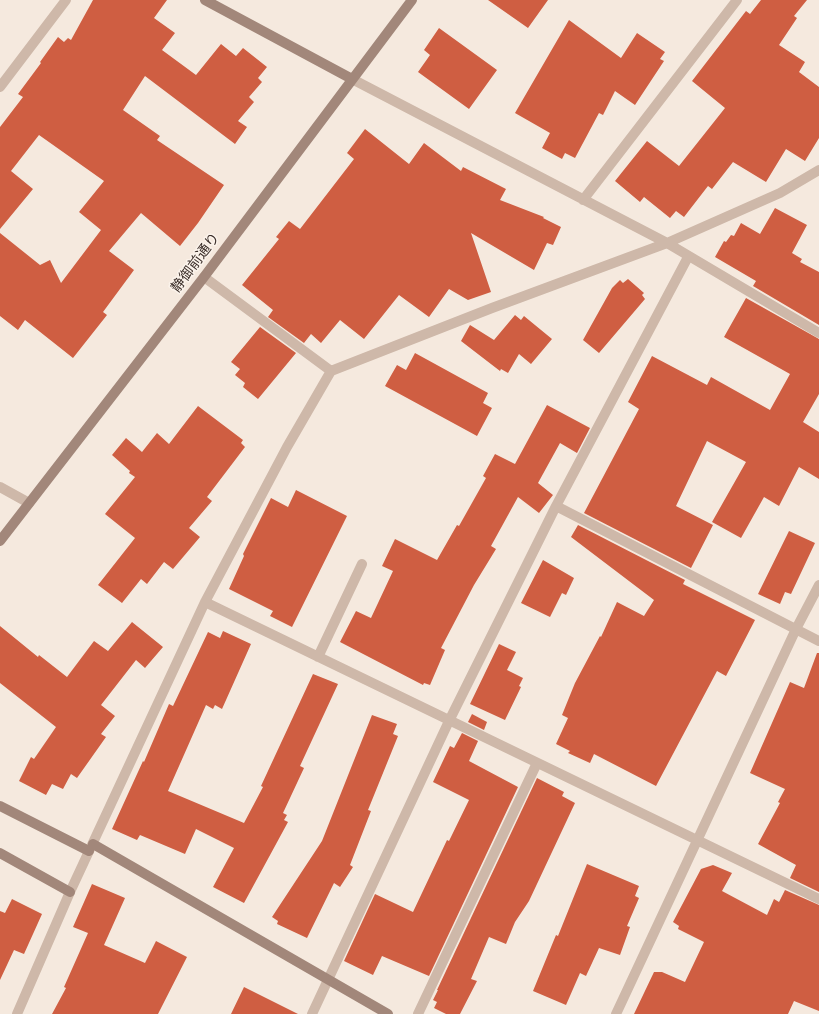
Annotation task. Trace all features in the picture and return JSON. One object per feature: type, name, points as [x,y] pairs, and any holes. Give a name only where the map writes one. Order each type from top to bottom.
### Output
[{"type":"street","points":[[0,87],[66,0]]},
{"type":"street","points":[[206,0],[352,79],[667,243],[688,257],[819,333]]},
{"type":"street","name":"静御前通り","points":[[0,541],[204,277],[412,0]]},
{"type":"street","points":[[583,200],[737,0]]},
{"type":"street","points":[[17,1014],[70,892],[205,602],[287,447],[331,371],[492,308],[667,243],[780,193],[819,170]]},
{"type":"street","points":[[312,1014],[449,721],[556,506],[688,257]]},
{"type":"street","points":[[204,277],[331,371]]},
{"type":"street","points":[[0,487],[29,503]]},
{"type":"street","points":[[556,506],[819,641]]},
{"type":"street","points":[[318,657],[362,564]]},
{"type":"street","points":[[616,1014],[699,840],[796,630],[819,585]]},
{"type":"street","points":[[205,602],[819,899]]},
{"type":"street","points":[[418,1014],[536,763]]},
{"type":"street","points":[[0,806],[91,848],[388,1014]]},
{"type":"street","points":[[0,854],[70,892]]},
{"type":"building","points":[[93,0],[167,0],[154,18],[175,33],[162,50],[196,75],[221,44],[236,56],[243,48],[267,67],[258,78],[262,82],[249,97],[254,102],[238,121],[247,127],[235,144],[145,76],[123,110],[160,136],[157,140],[224,185],[180,246],[141,213],[109,251],[134,270],[103,312],[107,315],[73,358],[25,320],[18,330],[0,316],[0,233],[40,265],[50,260],[61,283],[101,230],[79,212],[104,181],[39,135],[11,171],[33,189],[0,229],[0,127],[23,97],[18,94],[58,37],[64,42],[68,38],[71,40]]},
{"type":"building","points":[[488,0],[548,0],[528,28]]},
{"type":"building","points":[[761,0],[807,0],[794,16],[797,18],[779,45],[805,62],[799,72],[819,87],[819,138],[805,161],[786,149],[766,182],[733,162],[712,189],[708,186],[684,217],[676,211],[670,218],[644,197],[640,202],[615,181],[647,141],[679,166],[725,108],[692,81],[746,11],[750,14]]},
{"type":"building","points":[[569,20],[621,58],[637,33],[665,52],[660,59],[664,61],[635,105],[615,91],[603,115],[599,113],[575,158],[565,153],[562,159],[542,148],[550,133],[515,113]]},
{"type":"building","points":[[439,28],[497,70],[469,109],[418,72],[430,55],[424,50]]},
{"type":"building","points":[[365,129],[409,164],[424,143],[461,171],[463,167],[506,189],[500,200],[544,217],[543,218],[561,227],[553,245],[547,243],[534,270],[471,233],[491,292],[468,300],[449,289],[429,317],[399,295],[364,339],[340,320],[321,343],[311,334],[304,343],[268,317],[273,310],[242,285],[279,239],[276,237],[289,221],[300,229],[354,159],[347,153]]},
{"type":"building","points":[[775,208],[807,225],[792,253],[802,259],[800,262],[819,272],[819,325],[753,286],[756,281],[715,257],[724,241],[726,242],[731,235],[734,236],[741,223],[760,234]]},
{"type":"building","points":[[628,279],[644,293],[642,295],[645,299],[599,353],[583,340],[612,288],[620,280],[623,283]]},
{"type":"building","points":[[746,298],[819,339],[819,394],[803,422],[819,432],[819,479],[799,467],[779,506],[764,497],[741,538],[712,522],[746,462],[707,441],[676,506],[713,525],[691,568],[584,513],[639,409],[628,402],[652,356],[707,385],[711,377],[770,410],[790,374],[724,337]]},
{"type":"building","points":[[515,315],[521,320],[524,316],[552,339],[531,364],[519,354],[508,373],[501,369],[500,371],[461,341],[470,325],[494,340]]},
{"type":"building","points":[[260,327],[296,353],[258,399],[243,387],[245,383],[235,375],[240,369],[231,362]]},
{"type":"building","points":[[415,353],[488,393],[483,403],[492,408],[477,436],[385,386],[397,365],[406,370]]},
{"type":"building","points":[[547,405],[590,428],[577,453],[560,443],[538,483],[553,495],[539,513],[518,497],[491,546],[496,549],[474,585],[441,648],[445,650],[430,685],[424,683],[423,685],[340,642],[356,611],[371,618],[393,571],[382,566],[395,539],[437,560],[457,525],[459,526],[486,478],[483,476],[495,454],[515,464]]},
{"type":"building","points":[[198,406],[243,440],[241,443],[245,447],[207,497],[212,501],[189,528],[200,537],[173,569],[164,562],[147,584],[141,579],[122,603],[98,585],[135,538],[105,514],[135,477],[129,473],[130,471],[112,455],[126,438],[142,452],[157,433],[169,444]]},
{"type":"building","points":[[296,490],[347,516],[292,627],[270,616],[273,611],[229,589],[244,556],[243,554],[271,498],[288,507]]},
{"type":"building","points":[[578,525],[685,580],[683,584],[755,620],[726,676],[717,671],[656,786],[594,754],[590,763],[568,753],[570,751],[556,744],[568,718],[562,715],[575,683],[600,636],[601,637],[617,602],[644,616],[654,600],[571,537]]},
{"type":"building","points":[[789,531],[815,543],[791,594],[785,592],[780,604],[758,594]]},
{"type":"building","points":[[543,560],[574,578],[566,595],[562,593],[550,617],[521,603]]},
{"type":"building","points":[[132,622],[163,647],[145,668],[136,660],[101,705],[115,716],[101,734],[106,737],[77,778],[71,774],[63,789],[52,784],[46,795],[19,781],[31,757],[34,759],[56,727],[0,683],[0,626],[38,657],[39,655],[67,677],[94,641],[108,651]]},
{"type":"building","points":[[223,631],[251,644],[222,709],[215,705],[213,709],[206,705],[168,791],[244,823],[263,787],[261,786],[313,674],[338,684],[300,766],[304,768],[283,813],[287,815],[284,820],[288,822],[244,903],[213,887],[234,848],[196,829],[185,854],[140,835],[137,840],[112,829],[143,761],[144,762],[169,704],[173,706],[208,632],[220,638]]},
{"type":"building","points":[[499,644],[516,652],[507,670],[523,678],[519,686],[521,687],[505,720],[470,704]]},
{"type":"building","points":[[817,653],[819,653],[819,892],[790,878],[796,865],[758,844],[780,803],[778,802],[785,789],[750,773],[790,682],[804,688]]},
{"type":"building","points":[[472,714],[487,722],[484,730],[468,722]]},
{"type":"building","points":[[372,715],[397,724],[393,734],[398,736],[368,810],[371,811],[350,865],[353,867],[340,887],[334,883],[307,938],[277,924],[278,921],[272,917],[322,841]]},
{"type":"building","points":[[462,733],[478,741],[469,761],[518,787],[429,976],[382,956],[373,975],[344,961],[375,894],[413,912],[447,840],[449,841],[469,800],[433,782],[450,746],[454,748]]},
{"type":"building","points":[[537,778],[564,792],[562,796],[575,803],[529,901],[515,922],[506,944],[489,937],[471,979],[477,981],[460,1014],[446,1014],[434,1008],[437,1002],[433,1000]]},
{"type":"building","points":[[587,864],[639,886],[635,896],[639,898],[627,926],[630,927],[620,955],[599,948],[586,976],[580,973],[566,1005],[533,991],[556,935],[558,936]]},
{"type":"building","points":[[713,865],[732,873],[722,891],[767,915],[774,899],[779,902],[785,890],[819,905],[819,1011],[794,1001],[788,1014],[634,1014],[654,972],[662,972],[685,982],[704,942],[678,929],[679,926],[673,922],[701,869]]},
{"type":"building","points":[[92,884],[125,898],[104,945],[145,963],[156,941],[187,957],[158,1014],[52,1014],[66,988],[64,987],[88,933],[73,927]]},
{"type":"building","points":[[12,899],[42,914],[24,954],[14,950],[0,980],[0,911],[5,913]]},
{"type":"building","points":[[244,987],[298,1014],[231,1014]]}]
